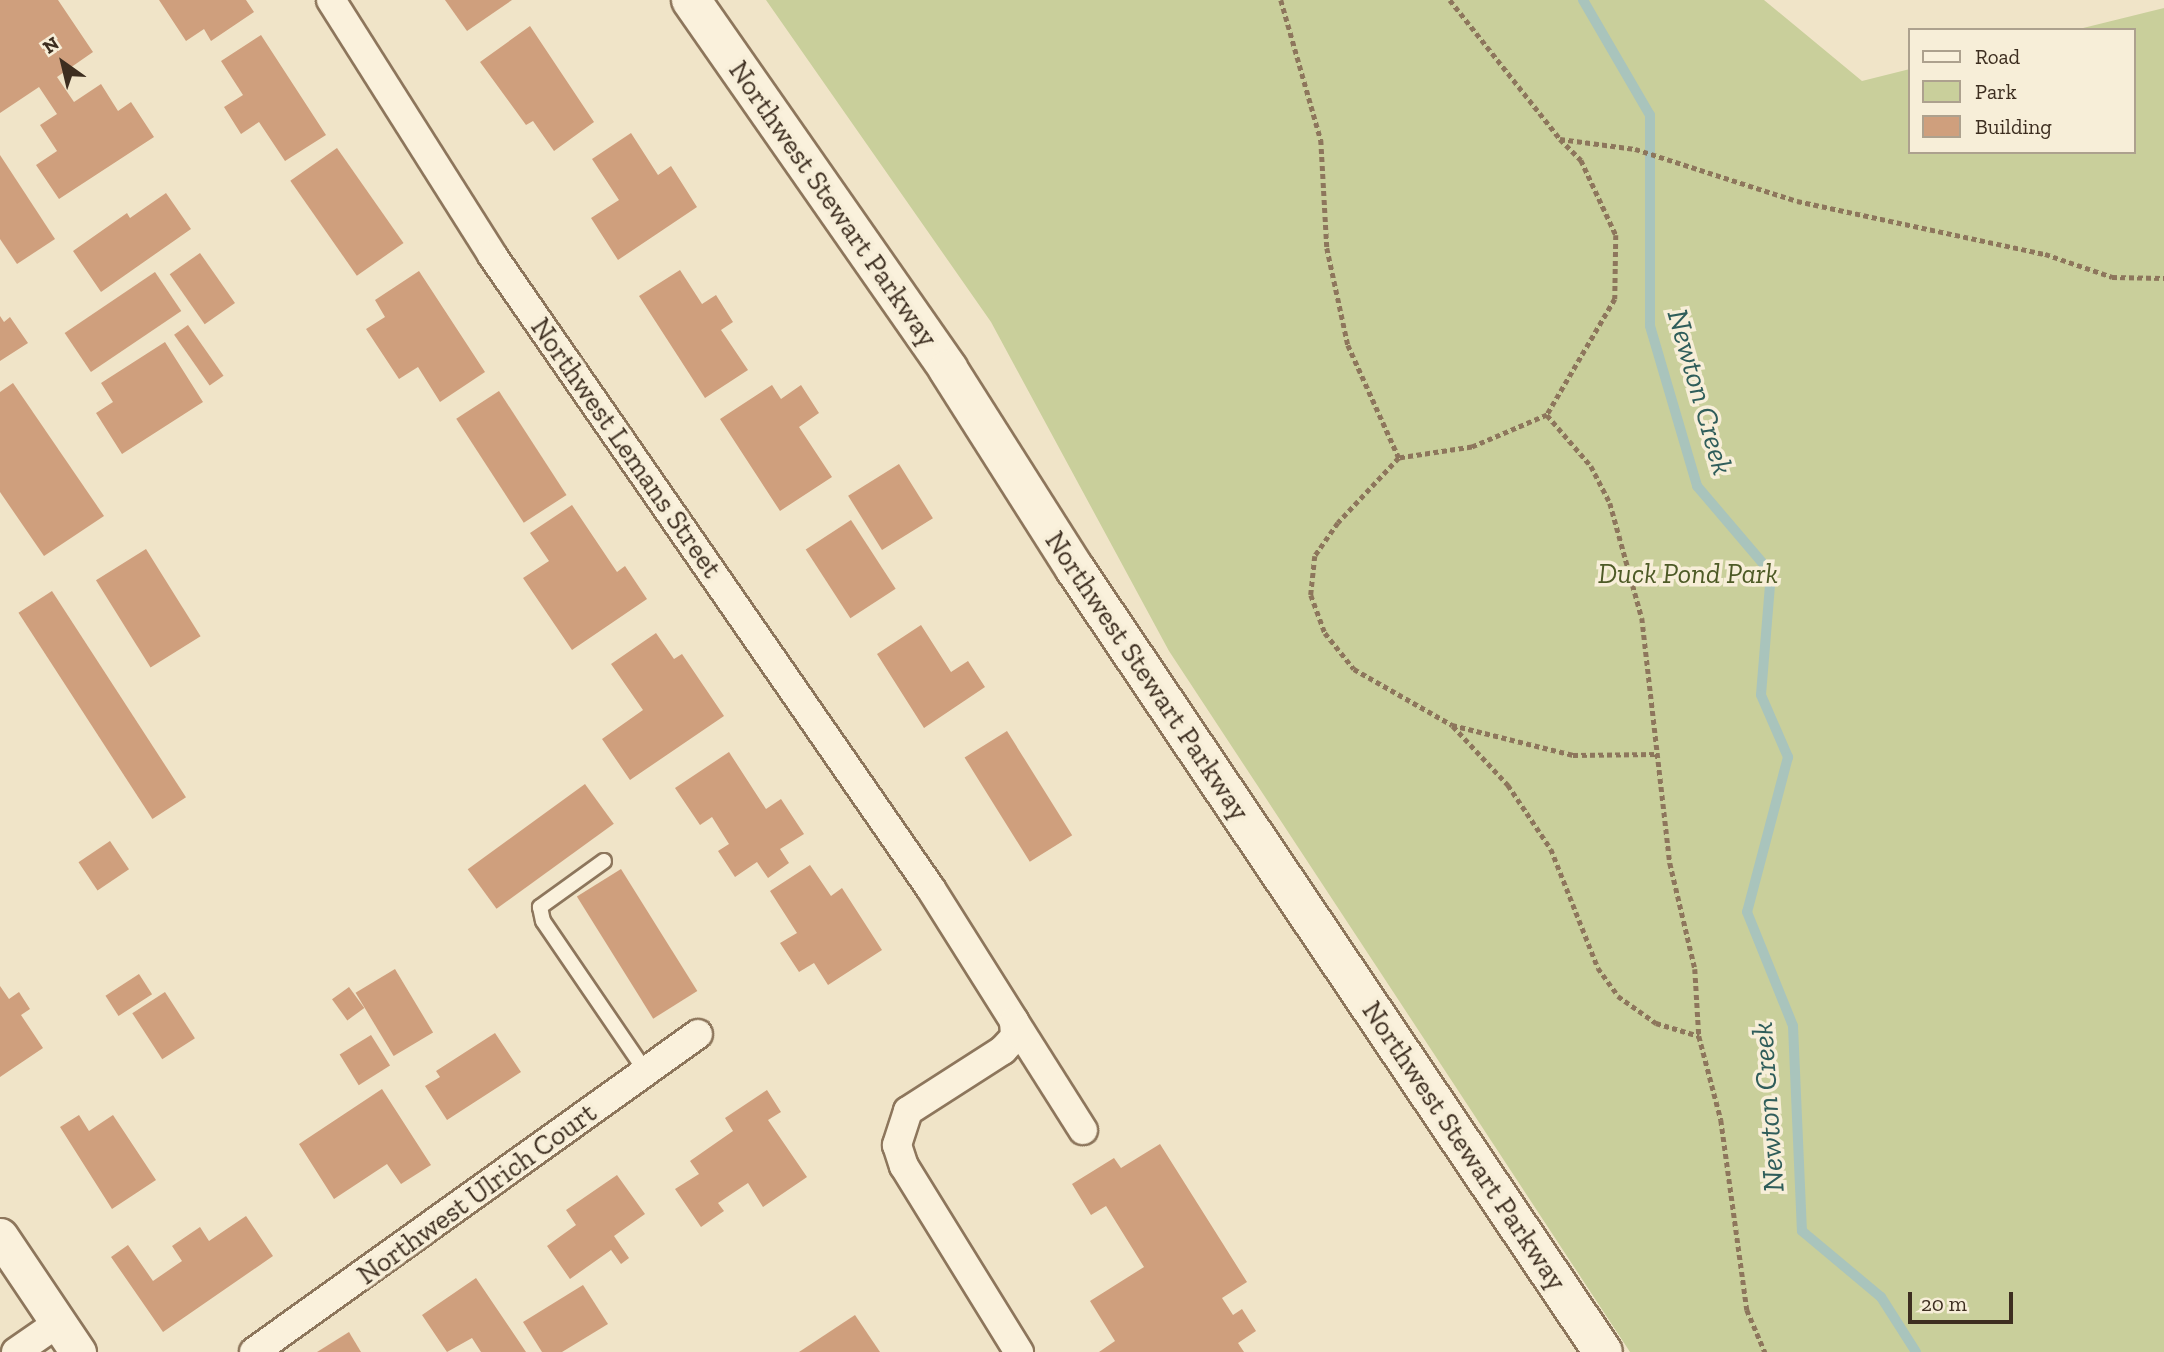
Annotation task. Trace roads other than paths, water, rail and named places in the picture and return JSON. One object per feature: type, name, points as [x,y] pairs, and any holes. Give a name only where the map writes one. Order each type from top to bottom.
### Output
[{"type":"main road","name":"Northwest Stewart Parkway","points":[[691,0],[948,369],[1082,580],[1603,1352]]},
{"type":"street","name":"Northwest Lemans Street","points":[[331,0],[492,255],[931,889],[1083,1130]]},
{"type":"street","points":[[1014,1021],[1016,1037],[1003,1050],[908,1111],[897,1145],[904,1166],[1019,1352]]},
{"type":"street","name":"Northwest Ulrich Court","points":[[254,1352],[698,1034]]},
{"type":"street","points":[[0,1236],[78,1352]]},
{"type":"street","points":[[16,1352],[58,1323]]},
{"type":"lane","points":[[604,861],[540,907],[543,921],[646,1072]]},
{"type":"waterway","name":"Newton Creek","points":[[1583,0],[1650,115],[1650,326],[1697,486],[1771,573],[1761,695],[1788,757],[1747,912],[1793,1026],[1802,1231],[1881,1297],[1916,1352]]},
{"type":"park label","name":"Duck Pond Park","points":[[1688,574]]}]
